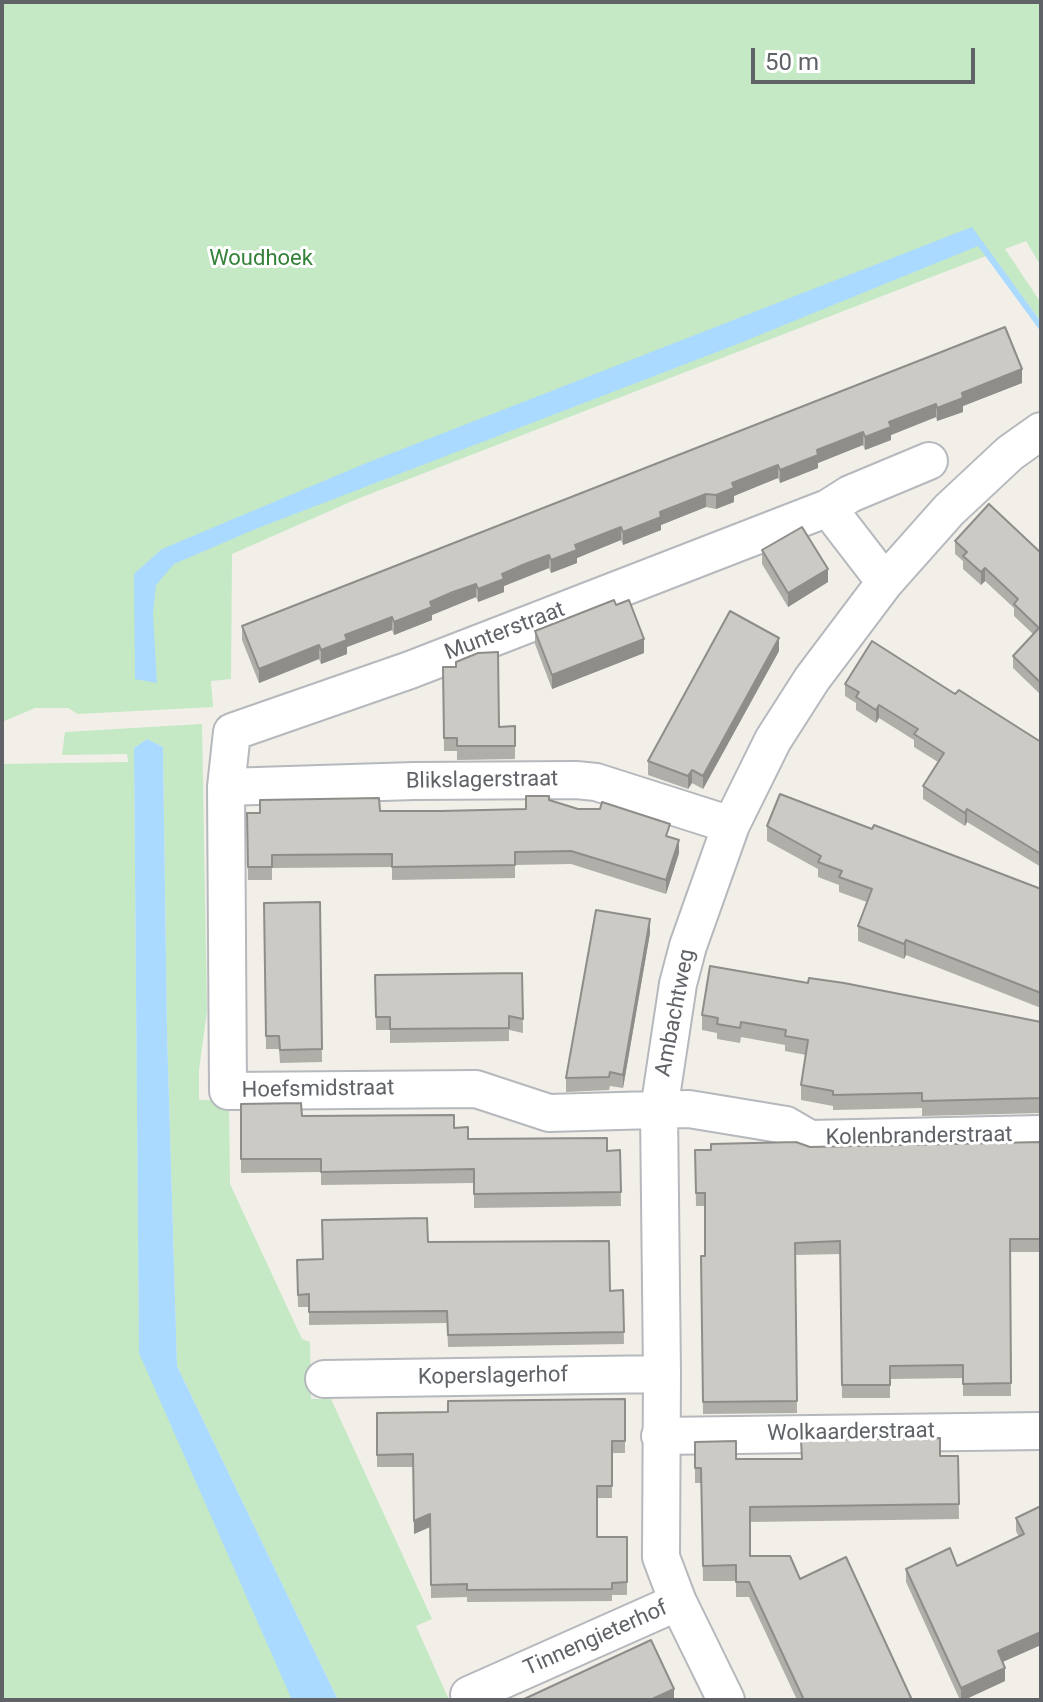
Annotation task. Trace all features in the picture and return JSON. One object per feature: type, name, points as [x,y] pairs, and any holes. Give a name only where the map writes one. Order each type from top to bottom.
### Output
[{"type":"street","name":"Ambachtweg","points":[[726,1700],[678,1602],[661,1557],[659,1110],[676,996],[688,946],[731,825],[773,740],[812,679],[885,582],[949,510],[1010,453],[1041,431]]},
{"type":"street","name":"Munterstraat","points":[[226,787],[229,721],[410,670],[828,508],[850,494],[929,461]]},
{"type":"street","points":[[828,508],[885,582]]},
{"type":"street","name":"Blikslagerstraat","points":[[226,787],[576,780],[596,782],[731,825]]},
{"type":"street","name":"Hoefsmidstraat","points":[[226,787],[228,1091],[476,1089],[549,1113],[659,1110]]},
{"type":"street","name":"Kolenbranderstraat","points":[[659,1110],[689,1109],[786,1125],[810,1139],[1041,1134]]},
{"type":"street","name":"Koperslagerhof","points":[[324,1379],[662,1374]]},
{"type":"street","name":"Wolkaarderstraat","points":[[660,1436],[1041,1431]]},
{"type":"street","name":"Tinnengieterhof","points":[[469,1695],[678,1602]]},
{"type":"green space","name":"Woudhoek","points":[[2,2],[1041,2],[1041,266],[1026,241],[1005,249],[1041,303],[1041,322],[991,254],[357,499],[232,554],[231,679],[211,681],[213,707],[78,714],[68,708],[35,708],[2,722]]},
{"type":"green space","points":[[202,724],[207,1011],[199,1070],[199,1100],[219,1100],[219,1107],[229,1107],[230,1184],[302,1339],[310,1342],[311,1399],[331,1399],[432,1619],[416,1626],[449,1700],[338,1700],[177,1366],[167,1031],[163,747],[147,739],[134,748],[139,1323],[293,1700],[2,1700],[2,764],[128,762],[127,754],[62,755],[65,732]]},
{"type":"water","points":[[972,227],[1041,322],[1041,332],[978,246],[735,345],[253,530],[174,564],[156,585],[153,614],[157,683],[135,679],[134,574],[162,549],[364,464]]},
{"type":"water","points":[[147,739],[163,747],[167,1031],[177,1366],[338,1700],[292,1700],[139,1353],[134,748]]},
{"type":"building","points":[[1005,327],[1022,369],[962,393],[963,398],[937,408],[936,404],[889,422],[891,427],[865,437],[863,432],[817,450],[818,455],[780,470],[778,465],[732,483],[734,488],[716,495],[706,494],[660,512],[661,517],[623,532],[621,527],[575,545],[577,550],[551,560],[549,555],[525,564],[502,574],[504,579],[478,589],[476,584],[453,592],[430,602],[432,607],[394,622],[392,617],[345,635],[347,640],[321,650],[319,645],[259,669],[242,626]]},
{"type":"building","points":[[989,504],[1041,553],[1041,683],[1013,656],[1039,628],[1014,604],[1018,599],[985,568],[981,572],[963,556],[967,552],[955,541]]},
{"type":"building","points":[[802,527],[828,569],[788,593],[762,550]]},
{"type":"building","points":[[614,600],[616,605],[629,600],[644,639],[552,675],[535,631]]},
{"type":"building","points":[[730,611],[779,638],[703,776],[692,770],[688,776],[648,761]]},
{"type":"building","points":[[872,641],[955,694],[959,690],[1041,742],[1041,854],[967,809],[965,813],[923,786],[944,753],[914,734],[918,729],[879,705],[876,710],[856,697],[859,692],[845,684]]},
{"type":"building","points":[[498,652],[499,727],[515,726],[515,746],[457,746],[457,738],[444,738],[443,667],[456,667],[456,662],[478,653]]},
{"type":"building","points":[[780,794],[872,829],[874,825],[1041,889],[1041,993],[906,940],[904,944],[858,926],[872,889],[839,877],[842,871],[818,862],[821,856],[767,826]]},
{"type":"building","points":[[526,796],[549,796],[549,800],[578,809],[600,809],[602,802],[670,824],[666,836],[679,840],[666,880],[571,851],[515,852],[515,865],[392,867],[392,854],[272,855],[272,867],[248,867],[247,813],[260,813],[260,800],[379,798],[380,811],[441,811],[526,809]]},
{"type":"building","points":[[320,902],[322,1049],[280,1050],[279,1036],[266,1036],[264,903]]},
{"type":"building","points":[[596,910],[650,919],[623,1075],[610,1072],[609,1077],[566,1078]]},
{"type":"building","points":[[710,966],[808,983],[809,978],[844,983],[1041,1022],[1041,1098],[922,1101],[922,1093],[833,1095],[833,1091],[801,1085],[808,1040],[785,1036],[786,1030],[741,1022],[740,1028],[717,1024],[718,1018],[702,1015]]},
{"type":"building","points":[[522,973],[523,1019],[509,1016],[509,1028],[390,1029],[390,1017],[376,1017],[375,975]]},
{"type":"building","points":[[301,1103],[302,1116],[454,1115],[454,1128],[468,1127],[468,1139],[607,1138],[607,1151],[620,1150],[621,1192],[474,1194],[474,1169],[321,1172],[321,1159],[241,1159],[241,1104]]},
{"type":"building","points":[[796,1142],[810,1147],[1041,1142],[1041,1239],[1010,1239],[1011,1383],[963,1384],[963,1365],[890,1366],[890,1385],[842,1385],[840,1241],[795,1243],[797,1401],[703,1402],[701,1256],[705,1256],[705,1193],[696,1193],[695,1150],[711,1150],[711,1144]]},
{"type":"building","points":[[427,1218],[428,1242],[609,1241],[610,1291],[623,1290],[624,1332],[448,1335],[447,1311],[309,1312],[309,1294],[298,1295],[297,1260],[323,1259],[322,1220]]},
{"type":"building","points":[[625,1399],[625,1441],[612,1441],[612,1486],[597,1486],[597,1537],[627,1537],[627,1582],[612,1583],[612,1589],[467,1590],[467,1584],[431,1585],[430,1514],[414,1521],[413,1454],[377,1455],[377,1413],[448,1412],[448,1401]]},
{"type":"building","points":[[940,1438],[940,1456],[958,1456],[959,1504],[750,1507],[750,1556],[790,1556],[800,1579],[846,1557],[912,1700],[804,1700],[749,1582],[736,1582],[736,1565],[703,1566],[701,1468],[695,1468],[695,1442],[736,1441],[736,1459],[802,1459],[801,1440]]},
{"type":"building","points":[[1041,1506],[1041,1632],[998,1651],[1005,1668],[961,1688],[906,1569],[950,1548],[957,1566],[1024,1534],[1016,1518]]},
{"type":"building","points":[[651,1640],[674,1689],[650,1700],[522,1700]]}]
